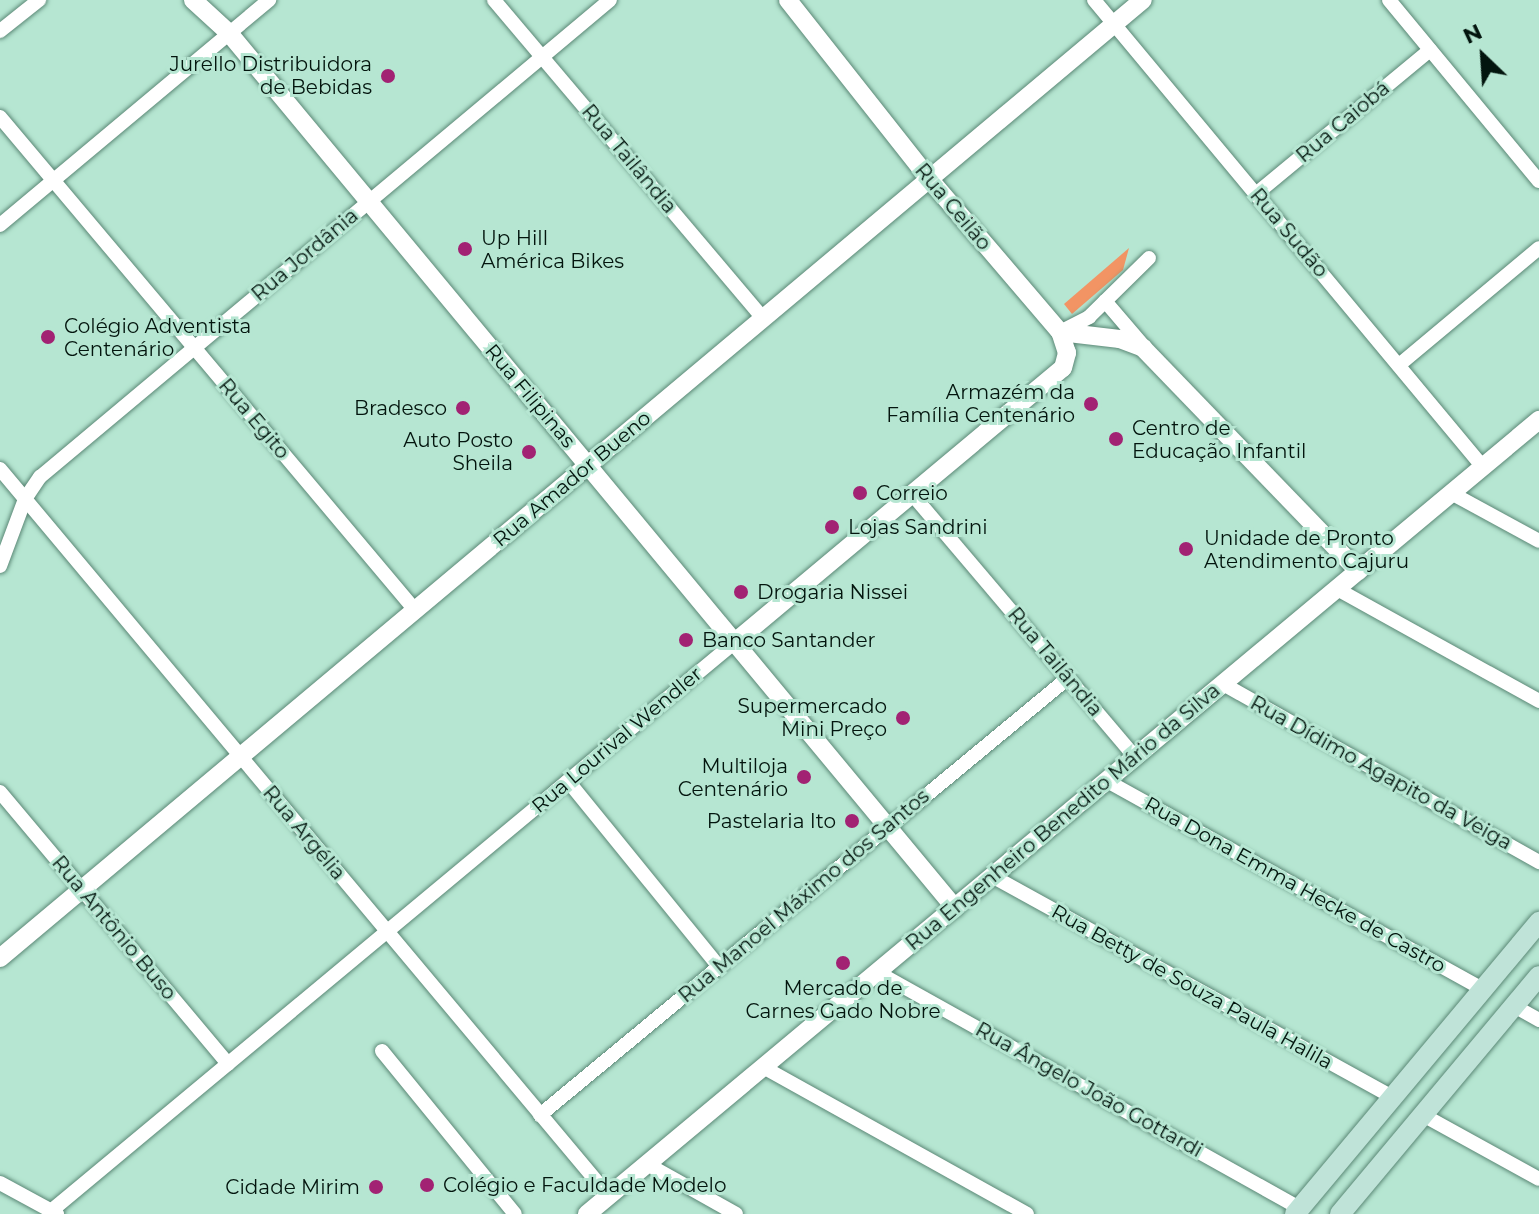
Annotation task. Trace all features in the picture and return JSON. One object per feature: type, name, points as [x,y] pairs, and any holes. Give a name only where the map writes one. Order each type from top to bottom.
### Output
[{"type":"main road","points":[[1297,1211],[1539,922]]},
{"type":"main road","points":[[1340,1214],[1539,976]]},
{"type":"main road","points":[[1375,1117],[1374,1132],[1384,1142],[1405,1135]]},
{"type":"main road","points":[[1341,1159],[1347,1153],[1366,1153],[1374,1170],[1370,1179]]},
{"type":"street","points":[[0,31],[39,0]]},
{"type":"street","name":"Rua Filipinas","points":[[193,0],[229,33],[955,908]]},
{"type":"street","points":[[0,225],[269,0]]},
{"type":"street","name":"Rua Tailândia","points":[[494,0],[763,318]]},
{"type":"street","name":"Rua Jordânia","points":[[0,566],[25,499],[40,477],[610,0]]},
{"type":"street","name":"Rua Ceilão","points":[[788,0],[930,180],[1060,332]]},
{"type":"street","name":"Rua Sudão","points":[[1094,0],[1483,467]]},
{"type":"street","name":"Rua Amador Bueno","points":[[0,958],[1143,0]]},
{"type":"street","points":[[1389,0],[1539,181]]},
{"type":"street","name":"Rua Caiobá","points":[[1256,194],[1430,50]]},
{"type":"street","name":"Rua Egito","points":[[0,117],[415,610]]},
{"type":"street","points":[[1399,365],[1539,248]]},
{"type":"street","points":[[1060,332],[1105,301],[1149,258]]},
{"type":"street","points":[[1105,301],[1154,358],[1358,571]]},
{"type":"street","points":[[1060,332],[1132,342],[1154,358]]},
{"type":"street","name":"Rua Lourival Wendler","points":[[54,1212],[1063,368],[1067,353],[1060,332]]},
{"type":"street","name":"Rua Engenheiro Benedito Mário da Silva","points":[[587,1214],[1539,420]]},
{"type":"street","name":"Rua Argélia","points":[[0,469],[609,1196]]},
{"type":"street","points":[[1451,493],[1539,541]]},
{"type":"street","name":"Rua Tailândia","points":[[912,494],[1135,757]]},
{"type":"street","points":[[1337,589],[1539,701]]},
{"type":"street","name":"Rua Manoel Máximo dos Santos","points":[[540,1115],[1068,678]]},
{"type":"street","name":"Rua Dídimo Agapito da Veiga","points":[[1223,684],[1539,862]]},
{"type":"street","points":[[568,781],[719,967]]},
{"type":"street","name":"Rua Dona Emma Hecke de Castro","points":[[1107,781],[1483,989]]},
{"type":"street","name":"Rua Antônio Buso","points":[[0,792],[228,1064]]},
{"type":"street","name":"Rua Betty de Souza Paula Halila","points":[[992,876],[1392,1097]]},
{"type":"street","name":"Rua Ângelo João Gottardi","points":[[877,972],[1297,1211]]},
{"type":"street","points":[[1514,1006],[1539,1020]]},
{"type":"street","points":[[382,1051],[515,1214]]},
{"type":"street","points":[[763,1067],[1027,1214]]},
{"type":"street","points":[[1423,1115],[1539,1179]]},
{"type":"street","points":[[647,1164],[736,1214]]},
{"type":"street","points":[[0,1183],[54,1212]]},
{"type":"shaded area","points":[[1129,248],[1123,270],[1072,314],[1064,304]]},
{"type":"place","name":"Jurello Distribuidora de Bebidas","points":[[388,76]]},
{"type":"place","name":"Up Hill América Bikes","points":[[465,249]]},
{"type":"place","name":"Colégio Adventista Centenário","points":[[48,337]]},
{"type":"place","name":"Armazém da Família Centenário","points":[[1091,404]]},
{"type":"place","name":"Bradesco","points":[[463,408]]},
{"type":"place","name":"Centro de Educação Infantil","points":[[1116,439]]},
{"type":"place","name":"Auto Posto Sheila","points":[[529,452]]},
{"type":"place","name":"Correio","points":[[860,493]]},
{"type":"place","name":"Lojas Sandrini","points":[[832,527]]},
{"type":"place","name":"Unidade de Pronto Atendimento Cajuru","points":[[1186,549]]},
{"type":"place","name":"Drogaria Nissei","points":[[741,592]]},
{"type":"place","name":"Banco Santander","points":[[686,640]]},
{"type":"place","name":"Supermercado Mini Preço","points":[[903,718]]},
{"type":"place","name":"Multiloja Centenário","points":[[804,777]]},
{"type":"place","name":"Pastelaria Ito","points":[[852,821]]},
{"type":"place","name":"Mercado de Carnes Gado Nobre","points":[[843,963]]},
{"type":"place","name":"Colégio e Faculdade Modelo","points":[[427,1185]]},
{"type":"place","name":"Cidade Mirim","points":[[376,1187]]}]
